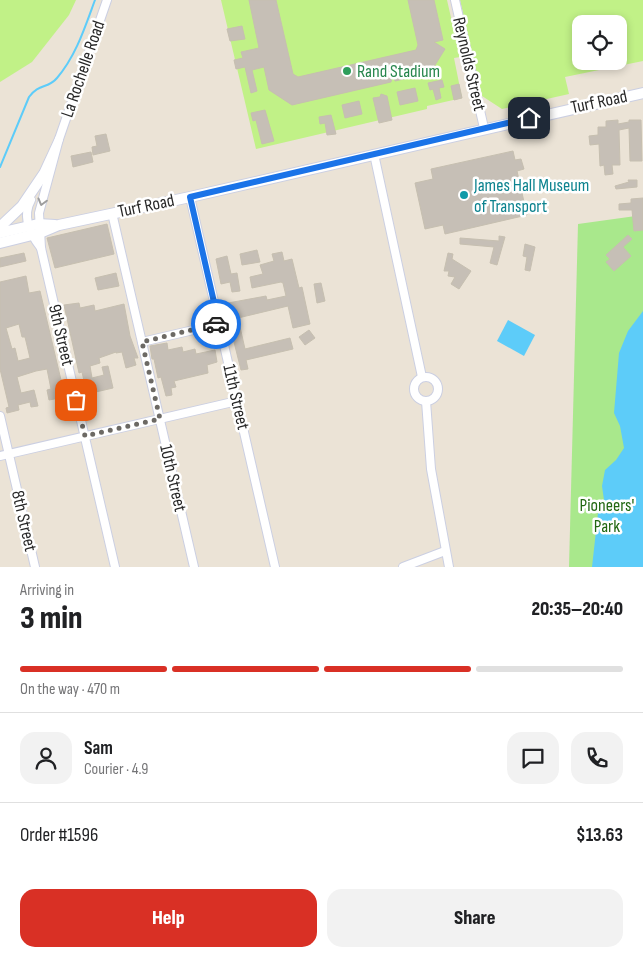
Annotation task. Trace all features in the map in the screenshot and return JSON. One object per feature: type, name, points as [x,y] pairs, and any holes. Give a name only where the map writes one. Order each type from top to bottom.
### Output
[{"type":"main road","name":"Turf Road","points":[[0,234],[58,225],[190,197],[643,93]]},
{"type":"main road","points":[[0,227],[22,206],[42,175]]},
{"type":"main road","name":"Turf Road","points":[[0,243],[35,229]]},
{"type":"street","name":"La Rochelle Road","points":[[35,229],[59,139],[107,0]]},
{"type":"street","name":"Reynolds Street","points":[[455,0],[484,128]]},
{"type":"street","name":"La Rochelle Road","points":[[35,229],[26,209],[59,139]]},
{"type":"street","points":[[374,154],[422,377]]},
{"type":"street","name":"11th Street","points":[[190,197],[275,567]]},
{"type":"street","name":"10th Street","points":[[112,213],[194,567]]},
{"type":"street","name":"9th Street","points":[[35,229],[115,567]]},
{"type":"street","points":[[142,342],[219,324]]},
{"type":"street","points":[[422,377],[432,378],[437,386],[435,396],[426,401],[420,399],[414,391],[416,381],[422,377]]},
{"type":"street","points":[[0,456],[237,401]]},
{"type":"street","points":[[426,401],[431,469],[449,567]]},
{"type":"street","name":"8th Street","points":[[0,416],[35,567]]},
{"type":"street","points":[[403,567],[445,551]]},
{"type":"green space","points":[[0,0],[76,0],[69,15],[32,62],[0,82]]},
{"type":"green space","name":"Rand Stadium","points":[[221,0],[447,0],[460,57],[454,58],[462,98],[427,106],[427,109],[256,149]]},
{"type":"green space","points":[[460,0],[643,0],[643,61],[627,64],[627,15],[572,15],[572,70],[599,70],[565,77],[569,94],[502,109],[482,96]]},
{"type":"green space","name":"Pioneers' Park","points":[[643,215],[643,567],[569,567],[578,224]]},
{"type":"water","points":[[643,311],[643,567],[592,567],[598,513],[604,500],[602,486],[605,470],[616,460],[624,448],[620,426],[614,413],[619,353],[628,331]]},
{"type":"water","points":[[508,320],[535,335],[524,356],[497,341]]},
{"type":"building","points":[[249,0],[276,0],[293,74],[298,77],[416,50],[418,45],[408,0],[434,0],[443,40],[434,42],[445,49],[427,78],[426,74],[395,81],[393,73],[391,82],[292,105],[269,90],[264,67],[252,70],[257,91],[251,93],[245,67],[236,69],[234,60],[243,58],[241,52],[259,48]]},
{"type":"building","points":[[242,26],[245,39],[230,41],[227,29]]},
{"type":"building","points":[[442,80],[444,87],[439,88],[441,98],[436,100],[433,89],[430,90],[428,83]]},
{"type":"building","points":[[459,84],[462,98],[454,100],[451,86]]},
{"type":"building","points":[[415,88],[418,101],[400,105],[397,92]]},
{"type":"building","points":[[381,94],[387,96],[392,120],[379,123],[373,98],[380,97]]},
{"type":"building","points":[[359,101],[362,114],[345,118],[342,105]]},
{"type":"building","points":[[265,110],[274,141],[262,144],[256,120],[253,121],[251,113]]},
{"type":"building","points":[[331,115],[336,134],[327,135],[325,123],[320,124],[319,117]]},
{"type":"building","points":[[618,120],[618,124],[629,122],[629,120],[641,120],[642,161],[630,161],[629,128],[619,130],[620,165],[612,165],[613,174],[605,175],[604,165],[600,166],[599,144],[590,145],[589,136],[598,135],[598,127],[606,127],[606,121]]},
{"type":"building","points":[[106,134],[110,151],[93,155],[92,147],[97,146],[95,136]]},
{"type":"building","points":[[513,151],[515,160],[521,159],[524,169],[517,171],[527,215],[445,234],[443,225],[425,229],[415,183],[433,179],[431,169]]},
{"type":"building","points":[[91,152],[93,162],[73,167],[71,156]]},
{"type":"building","points":[[628,180],[637,180],[637,187],[616,189],[615,186],[629,182]]},
{"type":"building","points":[[643,198],[643,230],[634,231],[632,210],[619,210],[619,204],[631,203],[631,199]]},
{"type":"building","points":[[107,224],[114,254],[55,268],[47,238]]},
{"type":"building","points":[[628,235],[632,239],[623,247],[631,256],[614,271],[606,262],[610,259],[606,255]]},
{"type":"building","points":[[499,236],[505,237],[497,265],[490,263],[494,247],[460,244],[460,238],[499,241]]},
{"type":"building","points":[[525,244],[535,247],[530,271],[525,270],[527,257],[523,256]]},
{"type":"building","points":[[257,250],[260,262],[242,265],[240,254]]},
{"type":"building","points":[[282,252],[284,261],[292,259],[299,288],[302,287],[310,324],[293,328],[288,306],[238,318],[245,349],[290,338],[293,349],[246,360],[248,369],[241,370],[226,310],[230,309],[228,303],[266,296],[267,300],[286,296],[283,283],[252,288],[250,277],[263,274],[260,265],[274,261],[272,254]]},
{"type":"building","points":[[24,253],[26,261],[0,267],[0,258]]},
{"type":"building","points":[[448,253],[453,254],[452,259],[471,271],[459,289],[451,284],[455,277],[448,276],[449,271],[444,271]]},
{"type":"building","points":[[227,256],[231,274],[237,273],[240,291],[232,292],[230,282],[221,284],[216,259]]},
{"type":"building","points":[[116,273],[119,286],[98,290],[95,278]]},
{"type":"building","points":[[26,276],[29,293],[40,291],[65,397],[49,400],[47,390],[51,389],[47,369],[36,371],[17,377],[21,393],[34,390],[38,406],[31,407],[30,402],[18,405],[19,410],[7,413],[6,408],[9,407],[0,369],[0,282]],"holes":[[[19,324],[22,337],[25,337],[30,358],[18,361],[15,348],[12,349],[6,328]]]},
{"type":"building","points":[[321,283],[325,301],[317,303],[314,284]]},
{"type":"building","points":[[79,303],[80,308],[94,305],[95,311],[124,304],[130,336],[138,358],[134,358],[136,365],[126,368],[122,352],[116,352],[99,358],[100,363],[90,366],[92,378],[104,375],[102,367],[108,366],[113,388],[87,394],[82,372],[79,373],[64,305]]},
{"type":"building","points":[[309,330],[315,338],[305,345],[299,337]]},
{"type":"building","points":[[167,343],[168,350],[182,347],[183,352],[195,349],[196,354],[215,350],[217,362],[207,365],[208,373],[174,381],[176,387],[171,388],[172,395],[166,396],[161,377],[158,378],[150,346]]},
{"type":"waterway","points":[[0,167],[29,97],[36,90],[54,81],[64,69],[79,41],[95,0]]},
{"type":"way so far","points":[[76,400],[85,436],[160,419],[142,342],[216,324]]},
{"type":"place","name":"Rand Stadium","points":[[347,71]]},
{"type":"place","name":"James Hall Museum of Transport","points":[[464,195]]},
{"type":"route","points":[[216,324],[219,324],[190,197],[529,118]]}]
